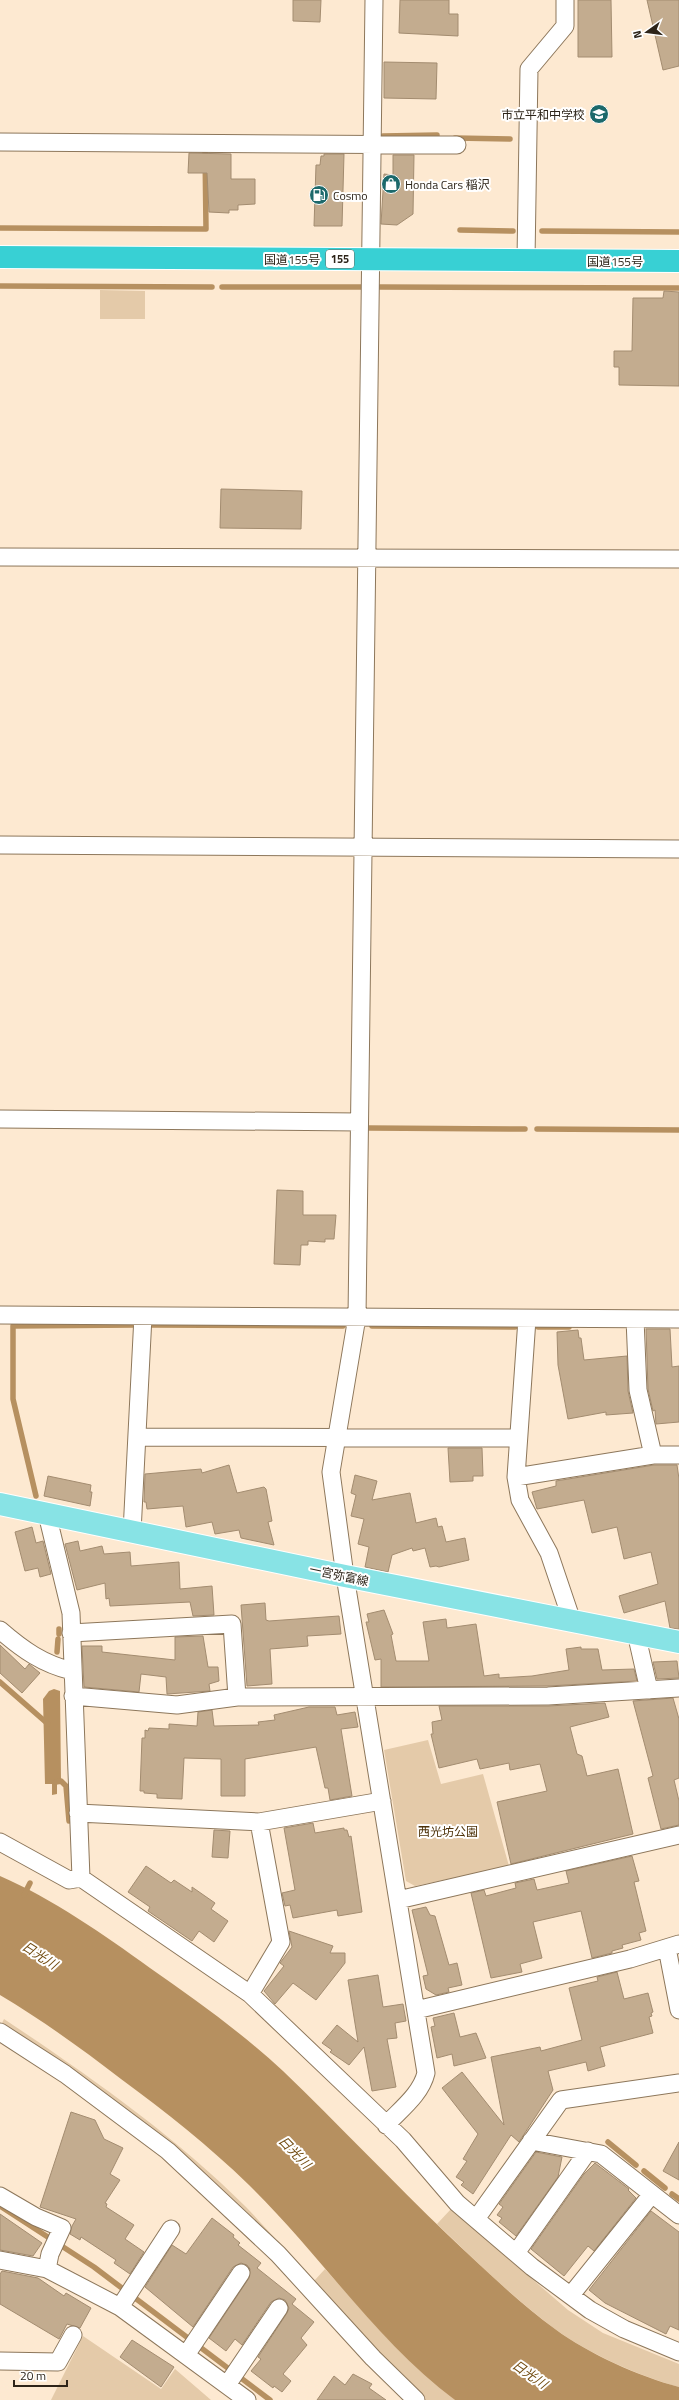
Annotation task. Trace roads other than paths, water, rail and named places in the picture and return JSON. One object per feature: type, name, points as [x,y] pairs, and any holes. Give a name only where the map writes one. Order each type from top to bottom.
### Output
[{"type":"highway","name":"国道155号","points":[[0,257],[679,261]]},
{"type":"main road","name":"一宮弥富線","points":[[0,1504],[345,1576],[679,1642]]},
{"type":"street","points":[[374,0],[357,1317],[331,1472],[345,1576],[426,2073],[424,2083],[386,2125]]},
{"type":"street","points":[[526,260],[529,70],[565,26],[565,0]]},
{"type":"street","points":[[0,142],[457,145]]},
{"type":"street","points":[[0,557],[679,559]]},
{"type":"street","points":[[0,845],[679,849]]},
{"type":"street","points":[[0,1119],[359,1122]]},
{"type":"street","points":[[0,1315],[679,1319]]},
{"type":"street","points":[[132,1532],[143,1316]]},
{"type":"street","points":[[527,1319],[516,1477],[520,1500],[549,1554],[572,1621]]},
{"type":"street","points":[[635,1319],[638,1390],[653,1455]]},
{"type":"street","points":[[137,1437],[518,1438]]},
{"type":"street","points":[[516,1477],[653,1455],[679,1455]]},
{"type":"street","points":[[47,1514],[71,1613],[81,1878]]},
{"type":"street","points":[[72,1633],[232,1624],[237,1697]]},
{"type":"street","points":[[0,1630],[29,1653],[51,1666],[72,1671]]},
{"type":"street","points":[[636,1633],[649,1690]]},
{"type":"street","points":[[73,1696],[177,1706],[237,1697],[365,1695],[548,1696],[679,1688]]},
{"type":"street","points":[[78,1813],[260,1822],[382,1801]]},
{"type":"street","points":[[250,1994],[281,1942],[260,1822]]},
{"type":"street","points":[[398,1900],[679,1835]]},
{"type":"street","points":[[0,1842],[69,1880],[81,1878],[250,1994],[386,2125],[404,2140],[458,2203],[516,2253],[590,2310],[624,2329],[679,2352]]},
{"type":"street","points":[[416,2010],[630,1958],[673,1946],[679,2010]]},
{"type":"street","points":[[0,2032],[65,2074],[168,2151],[278,2254],[373,2358],[416,2400]]},
{"type":"street","points":[[476,2219],[561,2100],[679,2083]]},
{"type":"street","points":[[531,2141],[601,2154],[679,2215]]},
{"type":"street","points":[[516,2253],[588,2151]]},
{"type":"street","points":[[571,2296],[652,2194]]},
{"type":"street","points":[[0,2196],[36,2217],[62,2228],[49,2262]]},
{"type":"street","points":[[122,2303],[171,2229]]},
{"type":"street","points":[[0,2260],[49,2262],[122,2303],[190,2348],[231,2379],[247,2400]]},
{"type":"street","points":[[190,2348],[241,2273]]},
{"type":"street","points":[[231,2379],[279,2308]]},
{"type":"street","points":[[0,2361],[58,2362],[73,2335]]},
{"type":"water","points":[[54,1689],[60,1691],[61,1784],[57,1784],[57,1794],[52,1795],[52,1784],[45,1784],[43,1699],[49,1691]]},
{"type":"water","name":"日光川","points":[[0,1876],[39,1895],[77,1918],[218,2017],[283,2071],[448,2235],[527,2307],[568,2338],[598,2355],[647,2377],[679,2387],[679,2400],[455,2400],[399,2351],[373,2324],[275,2212],[249,2185],[203,2143],[92,2057],[0,1995]]},
{"type":"waterway","points":[[383,136],[437,135]]},
{"type":"waterway","points":[[455,138],[510,139]]},
{"type":"waterway","points":[[0,228],[206,229],[205,149]]},
{"type":"waterway","points":[[460,230],[513,231]]},
{"type":"waterway","points":[[542,231],[679,232]]},
{"type":"waterway","points":[[0,286],[212,287]]},
{"type":"waterway","points":[[222,287],[363,287]]},
{"type":"waterway","points":[[380,287],[679,288]]},
{"type":"waterway","points":[[369,1128],[525,1129]]},
{"type":"waterway","points":[[537,1129],[679,1130]]},
{"type":"waterway","points":[[36,1496],[13,1399],[13,1326],[137,1325]]},
{"type":"waterway","points":[[150,1325],[343,1326]]},
{"type":"waterway","points":[[372,1326],[515,1327]]},
{"type":"waterway","points":[[538,1327],[569,1327]]},
{"type":"waterway","points":[[59,1629],[59,1634]]},
{"type":"waterway","points":[[57,1652],[58,1639]]},
{"type":"waterway","points":[[0,1682],[48,1724]]},
{"type":"waterway","points":[[56,1782],[61,1781],[66,1786],[69,1821]]},
{"type":"waterway","points":[[24,1895],[30,1883]]},
{"type":"waterway","points":[[608,2142],[636,2165]]},
{"type":"waterway","points":[[644,2171],[665,2188]]},
{"type":"waterway","points":[[672,2194],[679,2199]]},
{"type":"waterway","points":[[0,2206],[94,2267],[270,2400]]},
{"type":"place","name":"市立平和中学校","points":[[599,114]]},
{"type":"place","name":"Honda Cars 稲沢","points":[[391,184]]},
{"type":"place","name":"Cosmo","points":[[319,195]]},
{"type":"park label","name":"西光坊公園","points":[[448,1831]]}]
